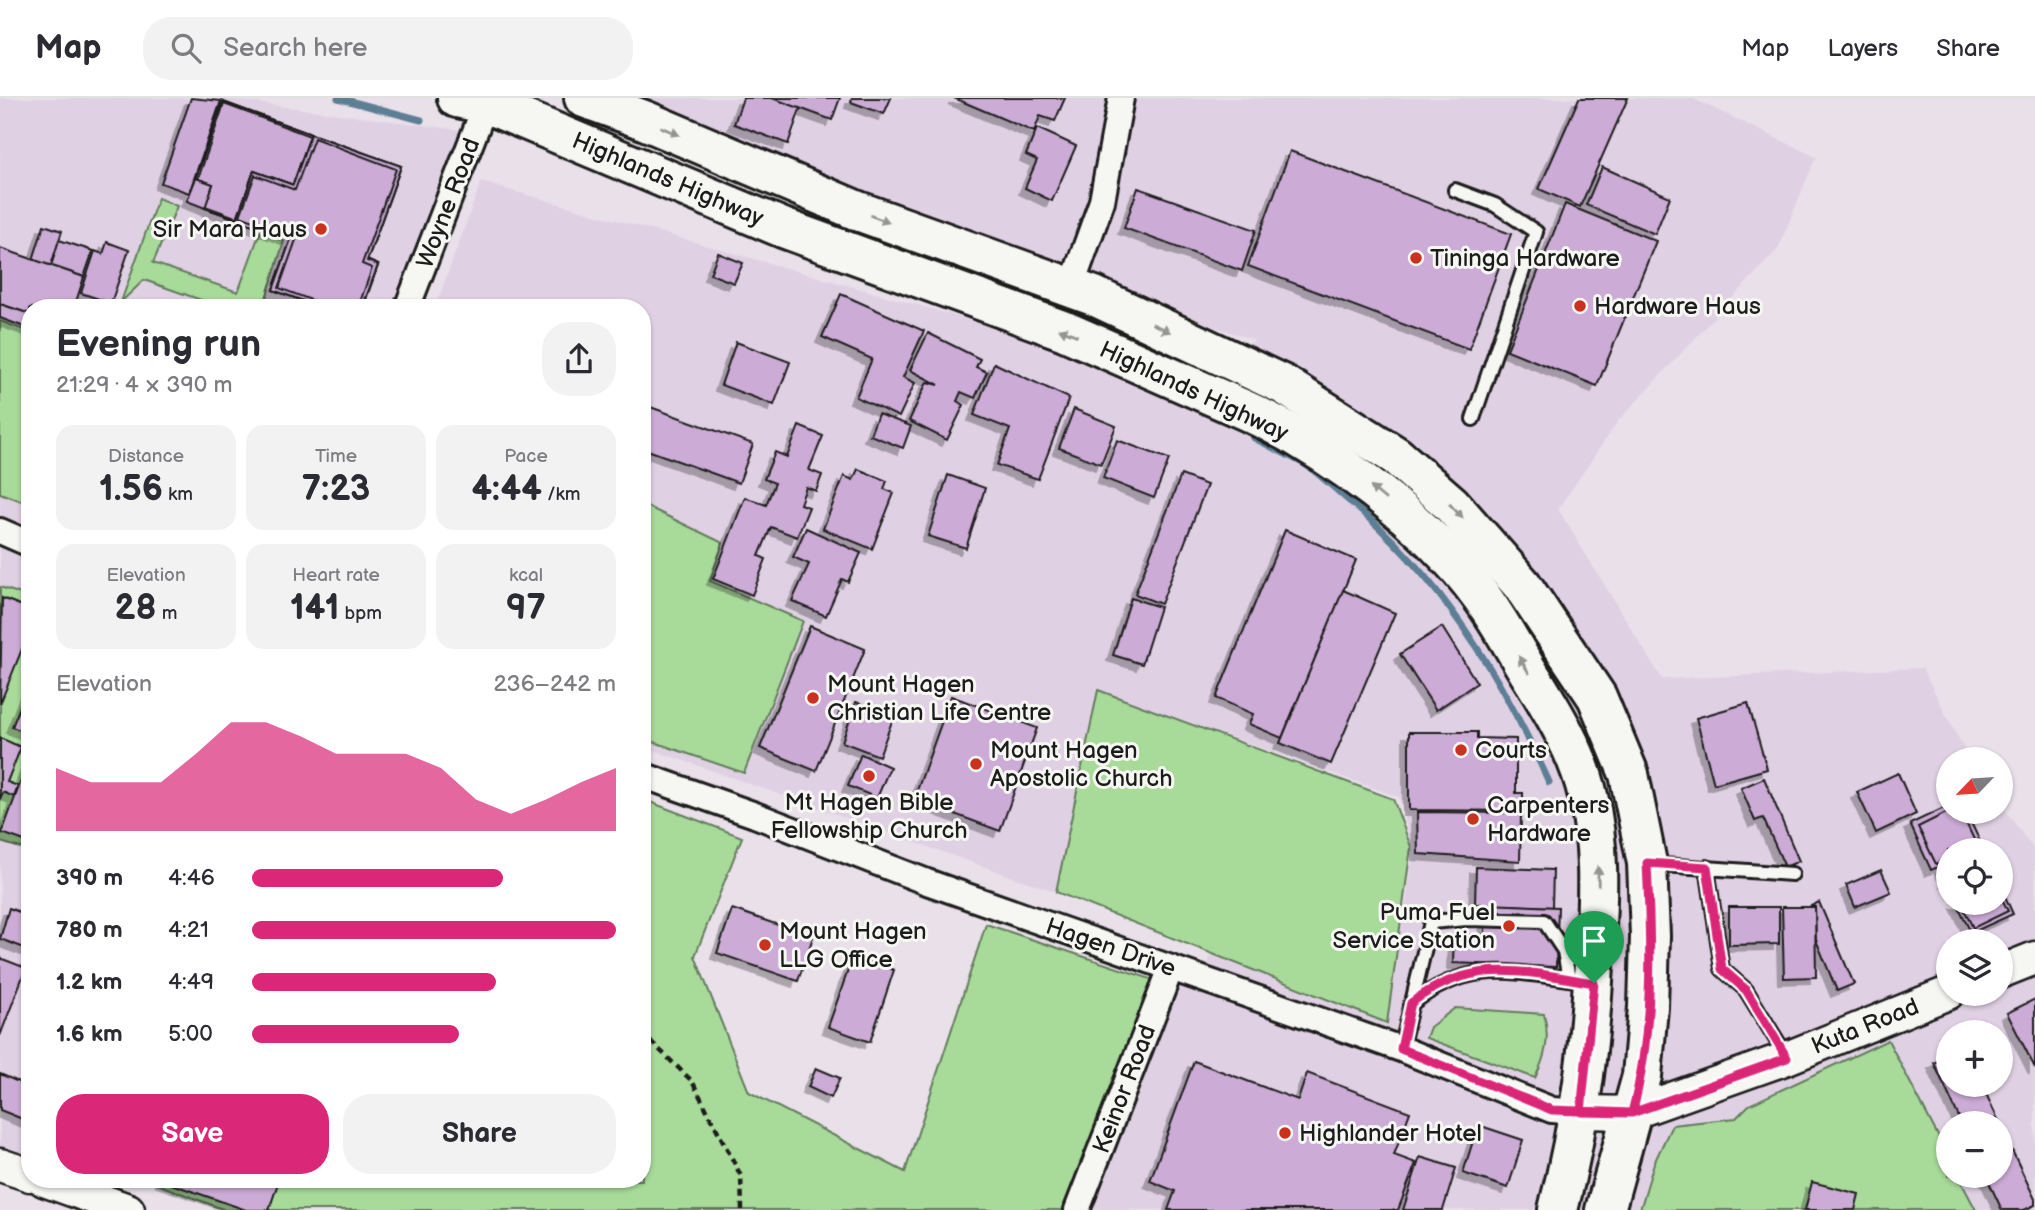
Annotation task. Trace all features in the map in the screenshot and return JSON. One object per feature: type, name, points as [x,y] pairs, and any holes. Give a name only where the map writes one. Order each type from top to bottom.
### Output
[{"type":"main road","name":"Highlands Highway","points":[[584,98],[644,120],[858,211],[1071,288],[1284,385],[1396,456],[1451,504],[1522,585],[1597,697],[1629,774],[1647,863],[1650,936],[1648,1007],[1642,1076],[1605,1210]]},
{"type":"main road","name":"Highlands Highway","points":[[477,100],[783,228],[1065,331],[1268,421],[1370,486],[1423,532],[1481,595],[1560,721],[1588,796],[1599,876],[1581,981],[1581,1112],[1558,1210]]},
{"type":"street","points":[[1071,288],[1102,201],[1121,98]]},
{"type":"street","name":"Woyne Road","points":[[410,299],[477,100]]},
{"type":"street","points":[[0,531],[21,540]]},
{"type":"street","name":"Hagen Drive","points":[[651,778],[755,815],[927,882],[1401,1049],[1552,1110],[1581,1112]]},
{"type":"street","points":[[2013,967],[2035,958]]},
{"type":"street","name":"Keinor Road","points":[[1077,1210],[1171,968]]},
{"type":"street","name":"Kuta Road","points":[[1581,1112],[1632,1113],[1787,1058],[1936,998]]},
{"type":"street","points":[[0,1165],[21,1172]]},
{"type":"street","points":[[78,1193],[128,1210]]},
{"type":"lane","points":[[1455,190],[1495,205],[1536,232],[1473,419]]},
{"type":"lane","points":[[1647,863],[1792,873]]},
{"type":"lane","points":[[1707,867],[1722,969],[1746,990],[1787,1058]]},
{"type":"lane","points":[[1401,1049],[1431,922],[1466,919],[1544,921],[1581,981]]},
{"type":"lane","points":[[1411,1003],[1436,985],[1480,971],[1581,981]]},
{"type":"path","points":[[651,1042],[692,1081],[741,1176],[742,1210]]},
{"type":"shaded area","points":[[0,98],[219,98],[459,130],[407,299],[21,299],[21,1172],[0,1165]]},
{"type":"shaded area","points":[[573,98],[1692,98],[1816,157],[1778,249],[1619,420],[1558,509],[1662,679],[1922,668],[1963,747],[1936,747],[1936,824],[2013,824],[2013,821],[2035,851],[2035,1210],[1077,1210],[1171,968],[1197,979],[1213,954],[1387,1023],[1413,854],[1399,797],[1098,690],[1056,892],[651,749],[651,299],[438,299],[481,182],[1209,387],[1254,340],[586,115]]},
{"type":"green space","points":[[158,198],[177,206],[153,263],[238,292],[260,232],[284,241],[266,299],[198,299],[144,280],[122,299]]},
{"type":"green space","points":[[0,321],[21,329],[21,501],[0,493]]},
{"type":"green space","points":[[651,508],[723,543],[710,581],[803,621],[744,773],[651,741]]},
{"type":"green space","points":[[0,587],[21,594],[21,848],[0,842]]},
{"type":"green space","points":[[1098,690],[1393,799],[1411,847],[1387,1023],[1056,892]]},
{"type":"green space","points":[[651,802],[742,837],[695,956],[749,1092],[905,1172],[986,924],[1160,982],[1066,1210],[225,1210],[167,1188],[651,1188]]},
{"type":"green space","points":[[1455,1008],[1544,1014],[1546,1046],[1535,1078],[1426,1038],[1430,1027]]},
{"type":"green space","points":[[1888,1040],[1936,1132],[1936,1188],[1964,1188],[1976,1210],[1640,1210],[1654,1163],[1672,1125],[1736,1118],[1749,1105]]},
{"type":"building","points":[[191,98],[221,101],[189,193],[161,183]]},
{"type":"building","points":[[743,98],[804,98],[788,144],[734,124]]},
{"type":"building","points":[[772,98],[840,98],[832,120]]},
{"type":"building","points":[[852,98],[891,98],[884,114],[851,102]]},
{"type":"building","points":[[954,98],[1065,98],[1055,121],[1040,116],[1034,132]]},
{"type":"building","points":[[1579,98],[1628,98],[1580,207],[1539,189]]},
{"type":"building","points":[[223,102],[311,134],[293,185],[254,171],[237,219],[205,208],[213,184],[196,178]]},
{"type":"building","points":[[223,102],[311,134],[293,185],[254,171],[237,219],[205,208],[213,184],[196,178]]},
{"type":"building","points":[[223,102],[311,134],[293,185],[254,171],[237,219],[205,208],[213,184],[196,178]]},
{"type":"building","points":[[223,102],[311,134],[293,185],[254,171],[237,219],[205,208],[213,184],[196,178]]},
{"type":"building","points":[[224,104],[310,136],[293,185],[254,171],[238,218],[205,206],[213,184],[198,179]]},
{"type":"building","points":[[1037,128],[1076,146],[1052,201],[1025,188],[1037,160],[1026,155]]},
{"type":"building","name":"Sir Mara Haus","points":[[311,134],[401,166],[367,261],[378,265],[365,299],[298,299],[273,290],[291,239],[237,219],[254,171],[293,185]]},
{"type":"building","name":"Sir Mara Haus","points":[[311,134],[401,166],[367,260],[378,265],[365,299],[298,299],[273,290],[291,239],[237,219],[254,171],[293,185]]},
{"type":"building","name":"Sir Mara Haus","points":[[311,134],[401,166],[367,261],[378,265],[366,299],[298,299],[273,290],[291,239],[237,219],[254,171],[293,185]]},
{"type":"building","name":"Sir Mara Haus","points":[[311,134],[400,167],[367,261],[378,265],[365,299],[298,299],[273,290],[291,239],[237,219],[254,172],[293,185]]},
{"type":"building","name":"Sir Mara Haus","points":[[311,134],[401,166],[367,261],[378,265],[365,299],[298,299],[273,290],[291,239],[237,219],[254,171],[293,185]]},
{"type":"building","name":"Sir Mara Haus","points":[[314,138],[396,169],[362,264],[372,268],[361,299],[308,299],[279,288],[297,237],[240,216],[255,175],[295,190]]},
{"type":"building","points":[[1290,151],[1511,234],[1469,349],[1248,266]]},
{"type":"building","points":[[1602,167],[1670,197],[1655,234],[1586,205]]},
{"type":"building","points":[[196,178],[213,184],[205,208],[187,201]]},
{"type":"building","points":[[1138,188],[1256,230],[1242,271],[1124,228]]},
{"type":"building","points":[[1565,204],[1656,241],[1597,386],[1507,350]]},
{"type":"building","points":[[44,225],[62,231],[51,266],[33,260]]},
{"type":"building","points":[[59,240],[93,251],[84,277],[51,266]]},
{"type":"building","points":[[107,242],[129,250],[112,299],[99,299],[81,293],[95,251],[103,254]]},
{"type":"building","points":[[0,248],[84,277],[77,299],[21,299],[21,311],[0,304]]},
{"type":"building","points":[[718,253],[743,263],[734,283],[710,274]]},
{"type":"building","points":[[841,294],[924,331],[903,377],[915,383],[899,417],[856,397],[872,359],[822,337]]},
{"type":"building","points":[[0,304],[21,311],[21,326],[0,318]]},
{"type":"building","points":[[928,333],[980,359],[976,367],[987,372],[975,398],[961,392],[957,401],[964,405],[947,440],[909,421],[927,382],[939,385],[910,370]]},
{"type":"building","points":[[736,342],[790,362],[774,405],[721,385]]},
{"type":"building","points":[[994,363],[1069,398],[1038,479],[997,465],[1010,429],[974,415]]},
{"type":"building","points":[[651,407],[753,444],[739,483],[651,451]]},
{"type":"building","points":[[1074,409],[1116,426],[1101,464],[1059,448]]},
{"type":"building","points":[[878,414],[911,426],[903,448],[870,435]]},
{"type":"building","points":[[799,426],[823,436],[809,470],[822,475],[816,491],[806,487],[800,504],[809,507],[797,537],[771,527],[759,556],[766,559],[752,595],[713,579],[745,497],[766,505],[775,483],[764,479],[775,452],[787,457]]},
{"type":"building","points":[[1117,440],[1169,459],[1154,498],[1103,478]]},
{"type":"building","points":[[858,469],[887,481],[884,489],[894,493],[872,549],[823,529],[844,476],[853,480]]},
{"type":"building","points":[[948,475],[985,488],[966,548],[928,536]]},
{"type":"building","points":[[1181,475],[1207,485],[1161,604],[1135,594]]},
{"type":"building","points":[[806,528],[861,553],[848,582],[842,579],[826,616],[792,601],[809,564],[793,557]]},
{"type":"building","points":[[1285,530],[1356,560],[1282,738],[1249,724],[1253,714],[1216,698]]},
{"type":"building","points":[[1343,590],[1395,613],[1331,764],[1280,743]]},
{"type":"building","points":[[2,598],[21,605],[21,652],[0,704]]},
{"type":"building","points":[[1131,598],[1160,607],[1142,664],[1113,655]]},
{"type":"building","name":"Mount Hagen Christian Life Centre","points":[[810,626],[865,649],[816,771],[760,748]]},
{"type":"building","points":[[1442,627],[1477,683],[1436,710],[1400,654]]},
{"type":"building","name":"Mount Hagen Apostolic Church","points":[[951,696],[1037,728],[1000,831],[914,799]]},
{"type":"building","points":[[856,702],[894,716],[879,756],[842,742]]},
{"type":"building","points":[[1748,703],[1767,769],[1714,784],[1696,718]]},
{"type":"building","points":[[21,704],[21,730],[12,727]]},
{"type":"building","points":[[1409,732],[1477,732],[1477,738],[1516,739],[1516,793],[1523,793],[1523,811],[1409,810]]},
{"type":"building","points":[[0,738],[21,747],[7,782],[18,786],[14,797],[3,792],[0,799]]},
{"type":"building","name":"Mt Hagen Bible Fellowship Church","points":[[861,754],[890,767],[877,798],[848,786]]},
{"type":"building","points":[[1898,773],[1916,814],[1876,833],[1857,792]]},
{"type":"building","points":[[1764,778],[1799,861],[1785,867],[1763,818],[1755,821],[1741,788]]},
{"type":"building","points":[[21,781],[21,840],[2,833]]},
{"type":"building","points":[[1417,812],[1521,813],[1520,861],[1418,854]]},
{"type":"building","points":[[1936,812],[1936,824],[1972,824],[1978,838],[1936,838],[1936,868],[1931,870],[1910,824]]},
{"type":"building","points":[[1936,818],[1936,824],[1967,824],[1973,838],[1936,838],[1936,864],[1918,827]]},
{"type":"building","points":[[1476,867],[1553,870],[1552,907],[1475,904]]},
{"type":"building","points":[[1881,870],[1891,892],[1855,907],[1846,885]]},
{"type":"building","points":[[1819,902],[1854,984],[1837,991],[1816,940],[1815,907],[1809,907]]},
{"type":"building","points":[[1486,904],[1558,907],[1556,967],[1453,963],[1454,934],[1485,935]]},
{"type":"building","points":[[1729,907],[1779,907],[1779,944],[1729,945]]},
{"type":"building","points":[[1782,907],[1815,907],[1816,977],[1784,978]]},
{"type":"building","points":[[9,908],[21,913],[21,947],[0,939]]},
{"type":"building","name":"Mount Hagen LLG Office","points":[[732,909],[813,937],[798,981],[717,953]]},
{"type":"building","points":[[1963,915],[2011,915],[1980,929],[1969,929]]},
{"type":"building","points":[[1967,915],[2000,915],[1973,928]]},
{"type":"building","points":[[853,956],[894,970],[870,1042],[828,1027]]},
{"type":"building","points":[[0,958],[21,966],[21,981],[0,1036]]},
{"type":"building","points":[[2035,999],[2035,1068],[2013,1020],[2007,1013]]},
{"type":"building","name":"Highlander Hotel","points":[[1194,1061],[1298,1100],[1307,1073],[1410,1112],[1394,1155],[1416,1163],[1398,1210],[1168,1210],[1175,1191],[1150,1181]]},
{"type":"building","points":[[816,1068],[840,1078],[831,1098],[808,1087]]},
{"type":"building","points":[[0,1074],[21,1083],[21,1118],[0,1110]]},
{"type":"building","points":[[1950,1097],[1988,1097],[1994,1111],[1956,1111]]},
{"type":"building","points":[[1478,1125],[1523,1140],[1508,1188],[1463,1173]]},
{"type":"building","points":[[2013,1152],[2035,1199],[2035,1205],[2024,1210],[2002,1210],[1992,1188],[2013,1188]]},
{"type":"building","points":[[1420,1157],[1456,1168],[1443,1210],[1403,1210]]},
{"type":"building","points":[[1812,1182],[1859,1194],[1855,1210],[1805,1210]]},
{"type":"building","points":[[183,1188],[276,1188],[269,1210],[246,1210]]},
{"type":"waterway","points":[[338,98],[421,120]]},
{"type":"waterway","points":[[1254,438],[1300,461],[1316,473],[1380,528],[1410,560],[1438,593],[1488,665],[1549,782]]},
{"type":"place","name":"Sir Mara Haus","points":[[321,229]]},
{"type":"place","name":"Tininga Hardware","points":[[1416,258]]},
{"type":"place","name":"Hardware Haus","points":[[1580,306]]},
{"type":"place","name":"Mount Hagen Christian Life Centre","points":[[813,698]]},
{"type":"place","name":"Courts","points":[[1461,750]]},
{"type":"place","name":"Mount Hagen Apostolic Church","points":[[976,764]]},
{"type":"place","name":"Mt Hagen Bible Fellowship Church","points":[[869,776]]},
{"type":"place","name":"Carpenters Hardware","points":[[1473,819]]},
{"type":"place","name":"Puma Fuel Service Station","points":[[1509,926]]},
{"type":"place","name":"Mount Hagen LLG Office","points":[[765,945]]},
{"type":"place","name":"Highlander Hotel","points":[[1285,1133]]},
{"type":"route","points":[[1594,983],[1523,973],[1480,971],[1436,985],[1411,1003],[1401,1049],[1552,1110],[1581,1112],[1632,1113],[1787,1058],[1746,990],[1722,969],[1707,867],[1647,863],[1650,936],[1648,1007],[1642,1076],[1632,1113],[1581,1112],[1594,983]]}]
